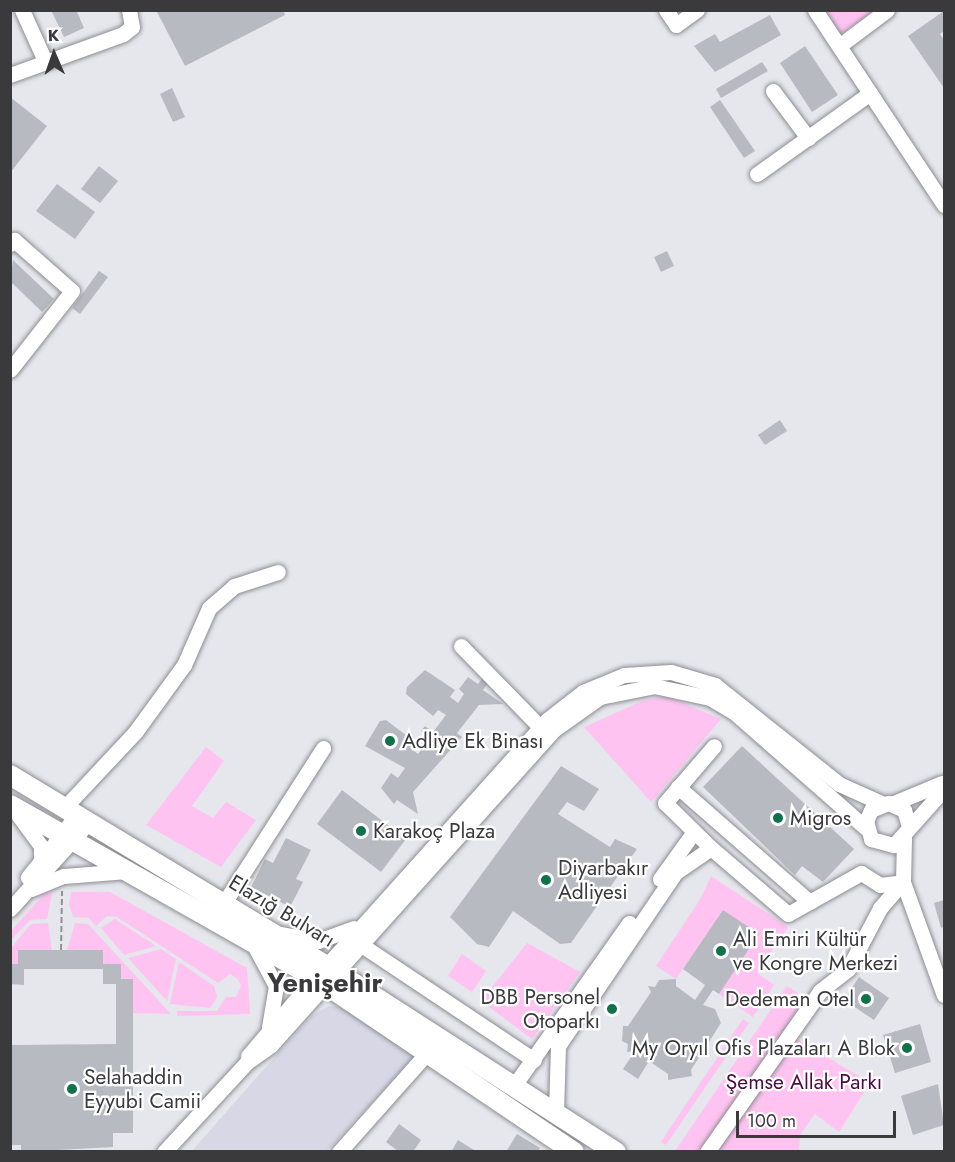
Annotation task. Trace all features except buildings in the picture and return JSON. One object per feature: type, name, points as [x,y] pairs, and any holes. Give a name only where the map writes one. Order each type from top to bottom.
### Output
[{"type":"main road","name":"Elazığ Bulvarı","points":[[10,775],[272,932],[427,1053],[574,1152]]},
{"type":"main road","name":"Elazığ Bulvarı","points":[[11,805],[249,940],[326,975],[556,1113],[616,1152]]},
{"type":"street","points":[[22,10],[45,61]]},
{"type":"street","points":[[10,75],[123,34],[132,27],[129,10]]},
{"type":"street","points":[[666,10],[676,25],[697,10]]},
{"type":"street","points":[[815,10],[945,205]]},
{"type":"street","points":[[839,46],[885,11]]},
{"type":"street","points":[[773,91],[808,138]]},
{"type":"street","points":[[758,174],[870,93]]},
{"type":"street","points":[[10,244],[14,240],[72,291],[10,370]]},
{"type":"street","points":[[10,909],[28,890],[67,837],[77,814],[184,665],[209,608],[234,586],[278,572]]},
{"type":"street","points":[[461,646],[540,727]]},
{"type":"street","points":[[247,1062],[270,1045],[367,920],[540,727],[570,701],[609,680],[655,671],[686,675],[731,694],[839,784],[888,803],[908,815],[902,879],[880,908],[848,969],[820,991],[707,1152]]},
{"type":"street","points":[[164,1152],[247,1062],[265,1035],[360,944],[555,729],[587,703],[626,688],[683,689],[723,705],[866,828],[882,845],[902,879],[941,970],[945,995]]},
{"type":"street","points":[[714,746],[678,787],[666,808],[783,912],[794,914],[810,902],[861,873],[880,885],[902,879]]},
{"type":"street","points":[[224,903],[323,748]]},
{"type":"street","points":[[866,828],[871,810],[945,782]]},
{"type":"street","points":[[678,787],[810,902]]},
{"type":"street","points":[[882,845],[907,833],[945,789]]},
{"type":"street","points":[[11,805],[38,837],[41,861]]},
{"type":"street","points":[[513,1087],[693,832]]},
{"type":"street","points":[[10,896],[41,861],[67,837]]},
{"type":"street","points":[[556,1113],[558,1046],[676,872],[711,848]]},
{"type":"street","points":[[28,890],[64,876],[127,871]]},
{"type":"street","points":[[272,932],[327,940],[367,920]]},
{"type":"street","points":[[249,940],[266,961],[276,986],[276,1006],[265,1035]]},
{"type":"street","points":[[360,944],[534,1060]]},
{"type":"street","points":[[339,1152],[427,1053]]},
{"type":"path","points":[[60,950],[62,882]]},
{"type":"shaded area","points":[[329,1006],[346,1007],[418,1052],[327,1151],[191,1152],[311,1016]]},
{"type":"green space","points":[[875,10],[839,35],[823,11]]},
{"type":"green space","points":[[666,696],[721,719],[651,802],[584,727],[642,701]]},
{"type":"green space","points":[[206,747],[224,761],[192,806],[213,818],[226,802],[256,820],[221,867],[146,825]]},
{"type":"green space","points":[[711,876],[788,927],[757,973],[774,985],[753,1017],[719,994],[758,934],[723,911],[676,979],[656,966],[701,898]]},
{"type":"green space","points":[[71,892],[110,892],[247,968],[250,1014],[177,1016],[177,1011],[217,1011],[226,997],[236,997],[241,986],[238,979],[230,974],[218,983],[117,917],[107,916],[96,926],[89,918],[73,917],[69,904]]},
{"type":"green space","points":[[45,893],[52,893],[47,919],[30,920],[11,940],[11,931]]},
{"type":"green space","points":[[115,919],[156,946],[124,955],[101,928]]},
{"type":"green space","points":[[48,923],[52,950],[18,950],[18,964],[11,964],[11,948],[31,924]]},
{"type":"green space","points":[[75,923],[88,924],[171,1014],[133,1013],[133,979],[121,979],[121,964],[103,964],[103,950],[67,950]]},
{"type":"green space","points":[[527,943],[580,972],[532,1039],[481,1001]]},
{"type":"green space","points":[[161,949],[176,959],[167,1001],[128,958]]},
{"type":"green space","points":[[462,954],[486,971],[472,992],[448,976]]},
{"type":"green space","points":[[179,962],[214,986],[217,997],[210,1008],[170,1004]]},
{"type":"green space","points":[[787,986],[807,999],[701,1151],[675,1151]]},
{"type":"green space","points":[[743,1019],[749,1023],[666,1145],[661,1142]]},
{"type":"green space","name":"Şemse Allak Parkı","points":[[795,1038],[870,1083],[839,1132],[815,1114],[800,1135],[799,1151],[714,1152]]},
{"type":"place","name":"Adliye Ek Binası","points":[[390,741]]},
{"type":"place","name":"Migros","points":[[778,818]]},
{"type":"place","name":"Karakoç Plaza","points":[[361,831]]},
{"type":"place","name":"Diyarbakır Adliyesi","points":[[546,880]]},
{"type":"place","name":"Ali Emiri Kültür ve Kongre Merkezi","points":[[721,951]]},
{"type":"place","name":"Dedeman Otel","points":[[866,999]]},
{"type":"place","name":"DBB Personel Otoparkı","points":[[612,1009]]},
{"type":"place","name":"My Oryıl Ofis Plazaları A Blok","points":[[907,1048]]},
{"type":"place","name":"Selahaddin Eyyubi Camii","points":[[72,1089]]},
{"type":"district","name":"Yenişehir","points":[[325,983]]}]
